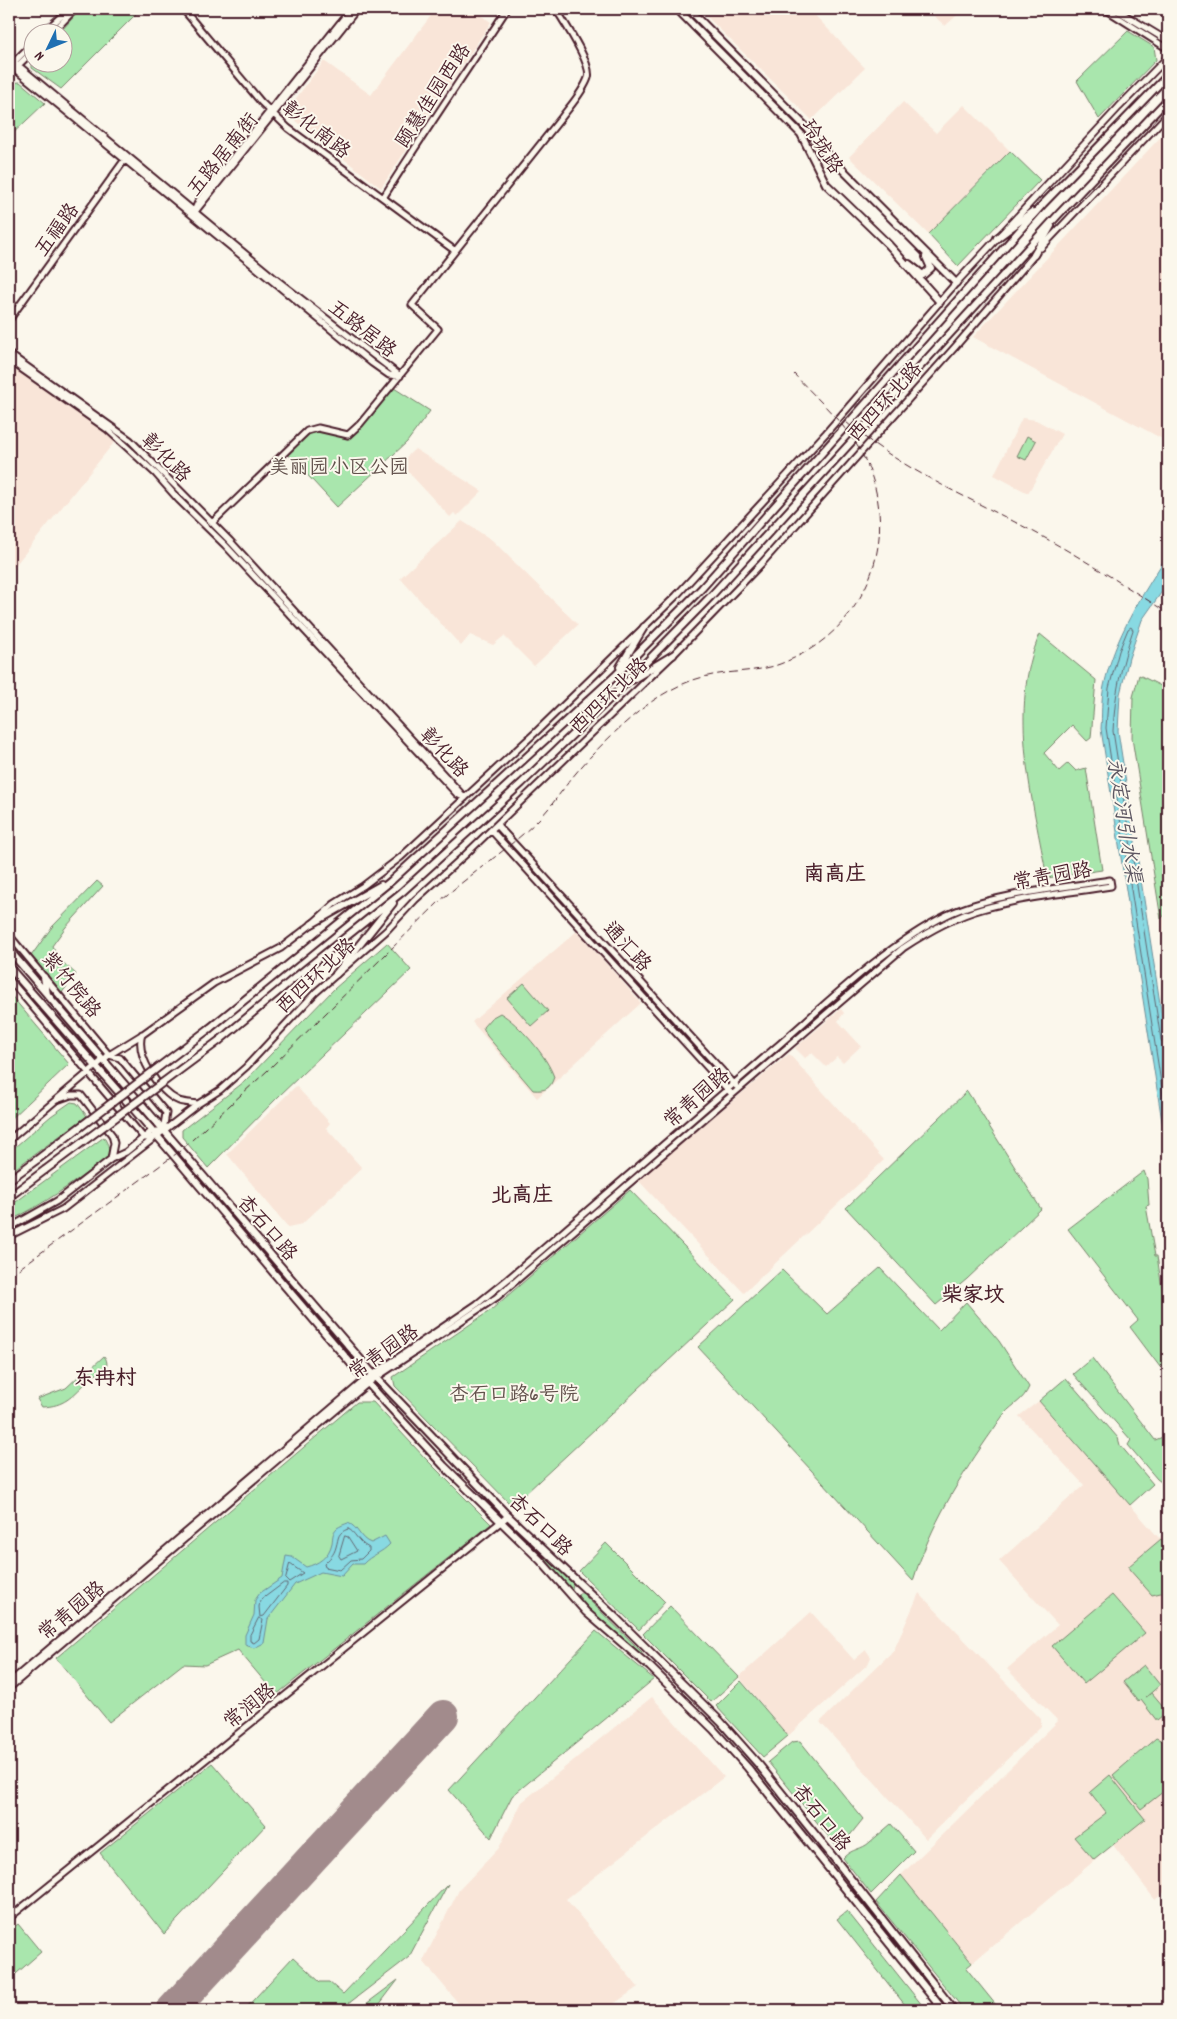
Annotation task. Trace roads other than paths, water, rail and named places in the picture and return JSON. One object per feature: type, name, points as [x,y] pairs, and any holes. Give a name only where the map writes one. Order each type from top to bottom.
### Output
[{"type":"main road","name":"玲珑路","points":[[677,9],[801,134],[826,184],[888,244],[940,302]]},
{"type":"main road","name":"玲珑路","points":[[690,9],[807,128],[825,152],[956,283]]},
{"type":"main road","name":"西四环北路","points":[[956,283],[1167,60]]},
{"type":"main road","name":"西四环北路","points":[[9,1180],[210,1028],[391,881],[615,676],[702,588],[1044,204],[1168,75]]},
{"type":"main road","name":"西四环北路","points":[[9,1197],[220,1040],[402,892],[522,783],[625,684],[711,596],[1058,215],[1168,98]]},
{"type":"main road","points":[[997,238],[1044,204]]},
{"type":"main road","points":[[1034,255],[1058,215]]},
{"type":"main road","points":[[888,244],[922,275],[931,268],[930,263],[918,245]]},
{"type":"main road","points":[[615,676],[644,627]]},
{"type":"main road","points":[[625,684],[673,655]]},
{"type":"main road","points":[[312,924],[364,893],[391,881]]},
{"type":"main road","points":[[336,974],[402,892]]},
{"type":"main road","name":"紫竹院路","points":[[9,950],[103,1062]]},
{"type":"main road","name":"紫竹院路","points":[[9,967],[95,1066]]},
{"type":"main road","points":[[44,976],[47,995]]},
{"type":"main road","name":"杏石口路","points":[[103,1062],[374,1376],[508,1516],[616,1618],[721,1722],[806,1823],[954,2010]]},
{"type":"main road","name":"杏石口路","points":[[95,1066],[367,1381],[444,1466],[540,1560],[586,1612],[650,1667],[725,1742],[825,1862],[943,2010]]},
{"type":"street","points":[[55,22],[69,9]]},
{"type":"street","points":[[63,22],[75,9]]},
{"type":"street","name":"彰化南路","points":[[183,9],[270,111],[288,128],[454,250]]},
{"type":"street","name":"五路居南街","points":[[193,213],[199,200],[352,9]]},
{"type":"street","name":"五路居南街","points":[[193,213],[358,9]]},
{"type":"street","name":"颐慧佳园西路","points":[[383,198],[507,9]]},
{"type":"street","points":[[212,523],[307,431],[318,428],[348,435],[360,424],[438,329],[412,304],[531,157],[583,88],[589,76],[587,65],[556,9]]},
{"type":"street","points":[[1106,9],[1168,49]]},
{"type":"street","points":[[1115,9],[1168,41]]},
{"type":"street","points":[[9,74],[22,56]]},
{"type":"street","name":"五路居路","points":[[13,66],[193,213],[400,376]]},
{"type":"street","name":"西四环北路","points":[[158,1137],[198,1104],[220,1090],[246,1067],[316,992],[386,931],[415,900],[491,830],[673,655],[761,564],[1034,255],[1168,114]]},
{"type":"street","name":"五福路","points":[[9,320],[126,158]]},
{"type":"street","name":"西四环北路","points":[[9,1140],[109,1055],[143,1034],[214,983],[281,948],[334,904],[395,862],[536,732],[644,627],[754,512],[956,283]]},
{"type":"street","name":"彰化路","points":[[9,354],[130,440],[212,523],[465,798]]},
{"type":"street","name":"彰化路","points":[[9,360],[106,429],[156,474],[179,500],[225,545],[457,794],[465,798]]},
{"type":"street","name":"通汇路","points":[[496,825],[736,1086]]},
{"type":"street","name":"通汇路","points":[[491,830],[729,1092]]},
{"type":"street","name":"常青园路","points":[[9,1683],[367,1381],[497,1297],[729,1092],[890,951],[949,914],[999,900],[1110,880],[1111,886],[982,909],[922,935],[887,960],[736,1086]]},
{"type":"street","name":"紫竹院路","points":[[9,935],[109,1055],[120,1058],[166,1113],[163,1131]]},
{"type":"street","points":[[9,979],[144,1138]]},
{"type":"street","points":[[143,1034],[140,1049],[155,1079],[174,1098],[181,1102],[198,1104]]},
{"type":"street","points":[[54,1101],[71,1095],[81,1095],[112,1135],[114,1143],[111,1159]]},
{"type":"street","points":[[109,1172],[126,1152],[152,1131],[163,1131]]},
{"type":"street","points":[[144,1138],[158,1137]]},
{"type":"street","points":[[9,1236],[63,1209],[109,1172],[158,1137]]},
{"type":"street","points":[[9,1228],[57,1201],[111,1159],[126,1152]]},
{"type":"street","name":"常青园路","points":[[9,1688],[367,1381]]},
{"type":"street","name":"常润路","points":[[9,1918],[508,1516]]},
{"type":"water","name":"永定河引水渠","points":[[1168,554],[1168,583],[1142,620],[1129,658],[1120,694],[1118,731],[1168,1055],[1168,1160],[1101,729],[1103,691],[1115,650],[1130,617]]},
{"type":"water","points":[[348,1523],[355,1527],[361,1536],[371,1543],[385,1536],[390,1544],[363,1564],[353,1564],[342,1576],[321,1572],[295,1584],[268,1619],[264,1643],[254,1648],[245,1645],[245,1635],[254,1615],[255,1600],[260,1593],[282,1578],[286,1556],[292,1557],[306,1567],[315,1564],[331,1548],[335,1530]]},
{"type":"railway","points":[[9,1276],[180,1151],[267,1071],[441,900],[516,840],[539,819],[593,754],[644,707],[667,692],[694,680],[718,674],[776,666],[814,646],[839,626],[858,601],[871,574],[878,544],[879,513],[874,482],[861,452],[847,431],[794,374]]},
{"type":"railway","points":[[846,422],[869,440],[917,471],[1061,547],[1168,613]]},
{"type":"district","name":"南高庄","points":[[835,873]]},
{"type":"district","name":"北高庄","points":[[522,1194]]},
{"type":"district","name":"柴家坟","points":[[973,1294]]},
{"type":"district","name":"东冉村","points":[[105,1377]]},
{"type":"park label","name":"美丽园小区公园","points":[[339,466]]},
{"type":"park label","name":"杏石口路6号院","points":[[514,1393]]}]
